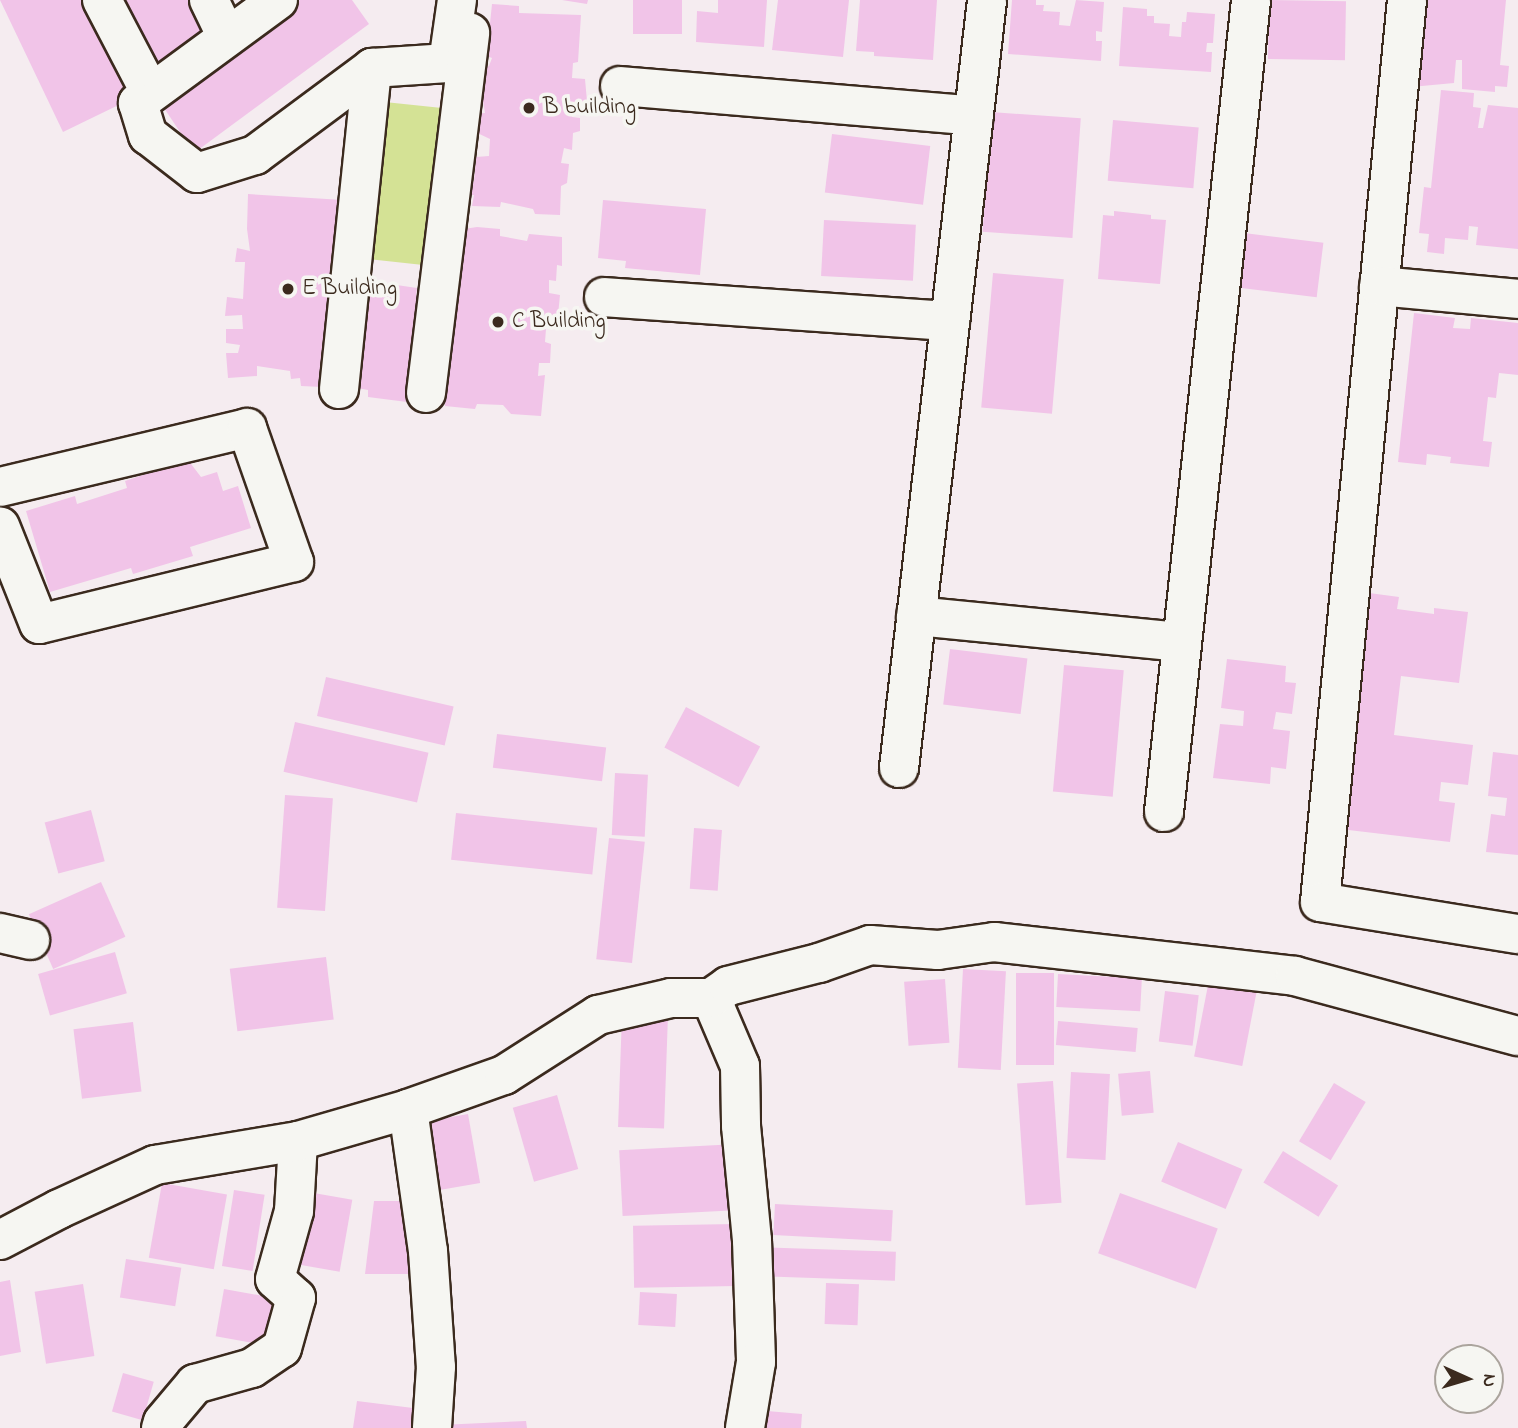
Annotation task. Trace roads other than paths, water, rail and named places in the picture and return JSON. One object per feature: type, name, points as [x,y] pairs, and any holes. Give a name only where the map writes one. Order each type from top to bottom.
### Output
[{"type":"street","points":[[102,0],[150,92]]},
{"type":"street","points":[[209,0],[227,37]]},
{"type":"street","points":[[278,0],[138,103],[148,135],[197,173],[255,155],[372,68],[448,63],[457,0]]},
{"type":"street","points":[[426,393],[474,0]]},
{"type":"street","points":[[898,768],[987,0]]},
{"type":"street","points":[[1164,812],[1251,0]]},
{"type":"street","points":[[1407,0],[1320,902],[1518,934]]},
{"type":"street","points":[[339,389],[372,68]]},
{"type":"street","points":[[620,86],[974,116]]},
{"type":"street","points":[[1380,286],[1518,299]]},
{"type":"street","points":[[604,297],[950,321]]},
{"type":"street","points":[[0,487],[247,428],[294,562],[39,624],[0,526]]},
{"type":"street","points":[[916,616],[1181,642]]},
{"type":"street","points":[[0,1240],[59,1209],[155,1165],[298,1141],[408,1109],[504,1075],[598,1015],[671,998],[711,998],[728,986],[819,963],[870,945],[938,950],[994,942],[1295,976],[1518,1037]]},
{"type":"street","points":[[711,998],[740,1066],[741,1126],[752,1240],[756,1362],[745,1428]]},
{"type":"street","points":[[408,1109],[428,1251],[436,1367],[432,1428]]},
{"type":"street","points":[[161,1428],[195,1384],[252,1368],[282,1348],[296,1298],[275,1279],[294,1210],[298,1141]]},
{"type":"place","name":"B building","points":[[529,108]]},
{"type":"place","name":"E Building","points":[[288,289]]},
{"type":"place","name":"C Building","points":[[498,322]]}]
